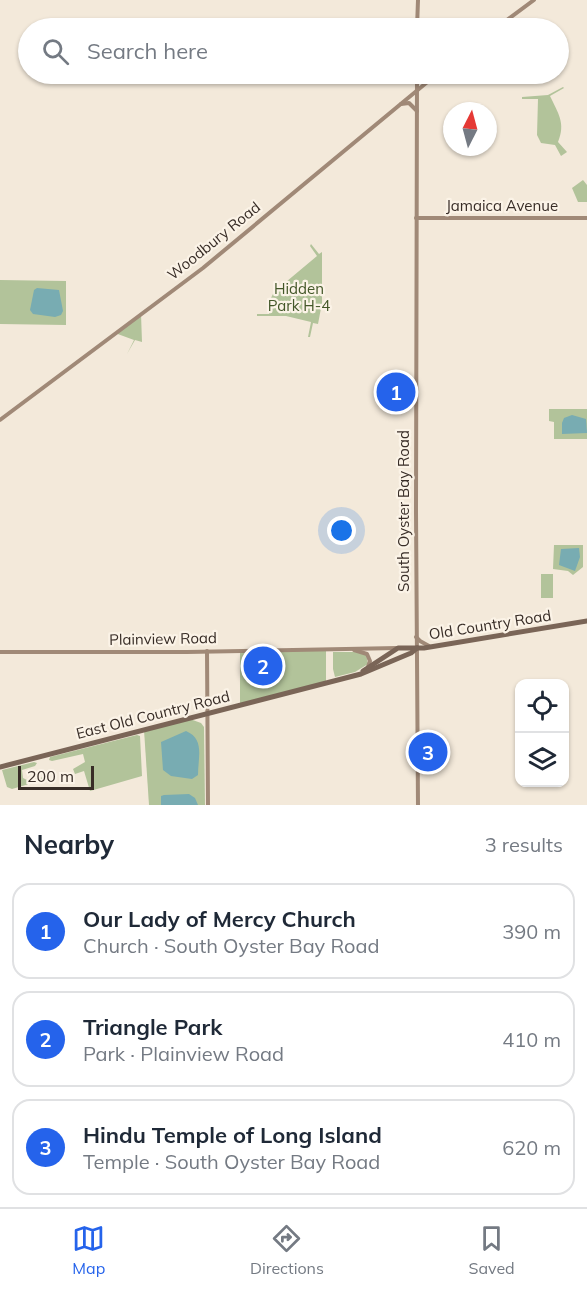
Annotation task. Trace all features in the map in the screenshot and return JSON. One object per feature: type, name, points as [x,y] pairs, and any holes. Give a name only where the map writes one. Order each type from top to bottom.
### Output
[{"type":"main road","points":[[417,18],[418,0]]},
{"type":"main road","points":[[510,18],[534,0]]},
{"type":"main road","name":"South Oyster Bay Road","points":[[417,84],[418,805]]},
{"type":"main road","name":"Woodbury Road","points":[[0,420],[203,268],[424,84]]},
{"type":"main road","points":[[400,104],[410,103],[417,111]]},
{"type":"main road","name":"Jamaica Avenue","points":[[416,218],[587,218]]},
{"type":"main road","name":"Old Country Road","points":[[398,648],[417,648],[587,621]]},
{"type":"main road","points":[[416,637],[430,646]]},
{"type":"main road","name":"East Old Country Road","points":[[348,678],[398,648]]},
{"type":"main road","name":"Plainview Road","points":[[0,652],[398,648]]},
{"type":"main road","name":"East Old Country Road","points":[[0,767],[348,678],[405,656],[417,648]]},
{"type":"main road","points":[[341,649],[366,653],[370,659],[368,668]]},
{"type":"main road","points":[[207,651],[208,805]]},
{"type":"main road","points":[[192,718],[203,720],[207,727]]},
{"type":"green space","points":[[563,87],[550,96],[561,124],[558,142],[567,152],[561,156],[555,145],[541,143],[537,135],[538,99],[522,99],[522,97],[548,95]]},
{"type":"green space","points":[[583,180],[587,185],[587,202],[578,202],[572,188]]},
{"type":"green space","name":"Hidden Park H-4","points":[[311,244],[319,254],[322,252],[322,303],[318,324],[313,323],[310,337],[308,337],[311,322],[286,316],[257,316],[257,314],[269,314],[270,300],[274,292],[317,256]]},
{"type":"green space","points":[[0,280],[66,281],[66,325],[0,324]]},
{"type":"green space","points":[[141,314],[142,342],[135,340],[127,354],[134,340],[115,333]]},
{"type":"green space","points":[[549,409],[587,409],[587,439],[554,439],[554,422],[549,421]]},
{"type":"green space","points":[[554,545],[583,545],[583,567],[573,575],[568,571],[553,569]]},
{"type":"green space","points":[[541,574],[553,574],[553,598],[541,598]]},
{"type":"green space","points":[[326,649],[326,684],[240,705],[240,651]]},
{"type":"green space","points":[[333,652],[363,652],[366,654],[368,664],[355,672],[335,677]]},
{"type":"green space","points":[[190,719],[201,723],[204,727],[205,805],[149,805],[144,730]]},
{"type":"green space","points":[[140,736],[142,776],[90,791],[84,771],[75,774],[73,769],[85,762],[83,754],[49,760],[50,757]]},
{"type":"green space","points":[[37,763],[35,766],[22,770],[23,778],[27,780],[45,777],[46,779],[12,789],[7,787],[2,770]]},
{"type":"water","points":[[37,288],[59,290],[63,311],[61,315],[55,317],[33,314],[30,310],[34,290]]},
{"type":"water","points":[[572,415],[586,419],[587,433],[562,434],[564,418]]},
{"type":"water","points":[[579,548],[580,557],[575,571],[559,565],[561,549]]},
{"type":"water","points":[[186,731],[196,739],[199,749],[198,775],[192,779],[171,776],[163,770],[161,742]]},
{"type":"water","points":[[189,794],[195,798],[198,805],[161,805],[161,796]]},
{"type":"place","name":"Our Lady of Mercy Church","points":[[396,392]]},
{"type":"place","name":"Triangle Park","points":[[263,666]]},
{"type":"place","name":"Hindu Temple of Long Island","points":[[428,752]]}]
